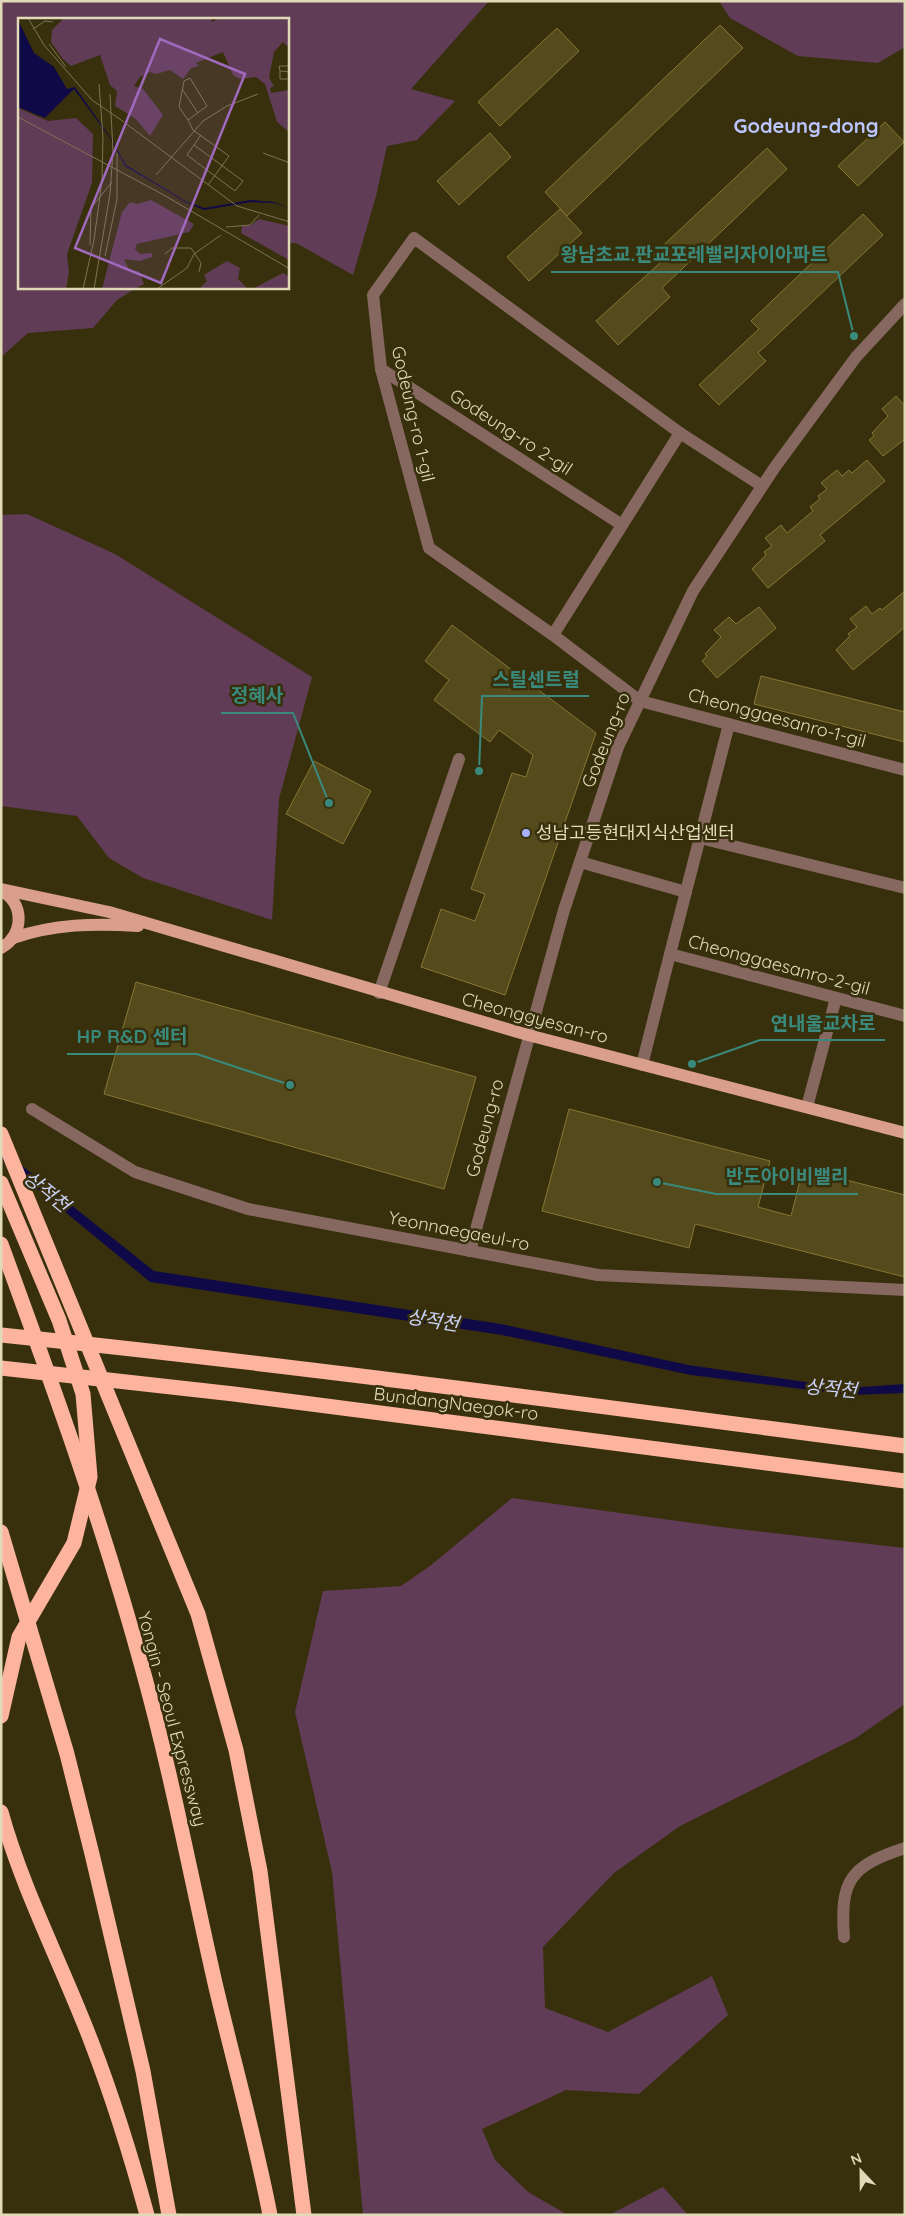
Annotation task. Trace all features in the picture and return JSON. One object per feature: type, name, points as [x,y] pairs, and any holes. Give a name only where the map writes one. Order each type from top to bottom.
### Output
[{"type":"highway","points":[[1,1134],[198,1614],[236,1750],[260,1871],[304,2215]]},
{"type":"highway","points":[[1,1183],[59,1320],[83,1394],[90,1477],[74,1543],[19,1636],[1,1716]]},
{"type":"highway","name":"Yongin - Seoul Expressway","points":[[1,1244],[72,1445],[143,1667],[186,1848],[215,1983],[257,2149],[270,2215]]},
{"type":"highway","name":"BundangNaegok-ro","points":[[1,1335],[145,1350],[596,1404],[905,1446]]},
{"type":"highway","name":"BundangNaegok-ro","points":[[1,1368],[234,1394],[905,1481]]},
{"type":"highway","points":[[1,1532],[68,1754],[143,2071],[169,2215]]},
{"type":"highway","points":[[1,1812],[30,1893],[91,2042],[132,2161],[147,2215]]},
{"type":"main road","name":"Cheonggyesan-ro","points":[[1,890],[109,912],[158,928],[263,956],[379,993],[528,1035],[905,1132]]},
{"type":"main road","points":[[1,890],[12,899],[18,909],[18,929],[13,938],[1,948]]},
{"type":"main road","name":"Cheonggyesan-ro","points":[[13,938],[33,931],[64,925],[118,925],[158,928]]},
{"type":"street","name":"Godeung-ro 1-gil","points":[[640,701],[552,635],[429,548],[381,369],[373,295],[414,238],[680,433],[762,486]]},
{"type":"street","name":"Godeung-ro","points":[[470,1251],[528,1035],[580,862],[618,747],[693,591],[762,486],[856,357],[905,304]]},
{"type":"street","name":"Godeung-ro 2-gil","points":[[381,369],[622,525]]},
{"type":"street","points":[[552,635],[680,433]]},
{"type":"street","name":"Cheonggaesanro-1-gil","points":[[640,701],[905,770]]},
{"type":"street","name":"Cheonggaesanro-2-gil","points":[[729,724],[670,954],[905,1016]]},
{"type":"street","points":[[379,993],[459,759]]},
{"type":"street","points":[[700,838],[905,888]]},
{"type":"street","points":[[580,862],[686,892]]},
{"type":"street","points":[[642,1065],[670,954]]},
{"type":"street","points":[[807,1107],[836,998]]},
{"type":"street","name":"Yeonnaegaeul-ro","points":[[32,1109],[135,1172],[248,1210],[598,1275],[905,1290]]},
{"type":"street","points":[[844,1937],[842,1906],[847,1883],[878,1856],[905,1848]]},
{"type":"shaded area","points":[[1,1],[489,1],[411,89],[455,101],[417,140],[387,146],[376,196],[353,275],[296,243],[289,243],[289,18],[18,18],[18,289],[134,289],[117,300],[93,328],[28,333],[1,357]]},
{"type":"shaded area","points":[[719,1],[905,1],[905,47],[878,63],[798,56],[730,18]]},
{"type":"shaded area","points":[[27,514],[115,554],[312,677],[279,799],[272,920],[143,878],[109,858],[77,816],[1,806],[1,515]]},
{"type":"shaded area","points":[[512,1498],[721,1527],[905,1548],[905,1704],[856,1738],[680,1826],[614,1873],[543,1947],[545,2008],[608,2032],[712,1976],[728,2015],[639,2094],[566,2090],[482,2129],[495,2160],[528,2192],[568,2215],[363,2215],[332,1872],[295,1712],[323,1591],[401,1586],[430,1566]]},
{"type":"shaded area","points":[[663,2187],[688,2215],[609,2215]]},
{"type":"water","name":"상적천","points":[[1,1149],[154,1271],[501,1324],[688,1365],[847,1388],[905,1384],[905,1393],[851,1395],[691,1375],[502,1335],[150,1282],[1,1159]]},
{"type":"building","points":[[720,25],[743,48],[567,216],[545,192]]},
{"type":"building","points":[[557,28],[579,51],[500,126],[478,102]]},
{"type":"building","points":[[885,122],[904,142],[858,186],[838,166]]},
{"type":"building","points":[[490,133],[511,157],[459,205],[437,181]]},
{"type":"building","points":[[767,148],[787,169],[662,288],[670,297],[618,345],[596,321],[661,262],[654,254]]},
{"type":"building","points":[[560,209],[582,233],[529,281],[507,257]]},
{"type":"building","points":[[863,214],[883,235],[758,353],[766,361],[719,405],[699,385],[759,329],[751,321]]},
{"type":"building","points":[[896,396],[905,406],[905,439],[883,456],[869,440],[874,436],[872,433],[888,416],[882,409]]},
{"type":"building","points":[[867,460],[885,481],[820,535],[825,541],[768,588],[752,569],[766,555],[764,552],[772,546],[765,538],[781,525],[787,533],[813,511],[810,507],[820,499],[818,496],[827,489],[821,483],[837,470],[842,476],[849,470],[852,473]]},
{"type":"building","points":[[905,591],[905,627],[853,670],[836,650],[850,636],[848,634],[857,627],[850,619],[866,606],[872,614],[880,608],[882,610]]},
{"type":"building","points":[[759,607],[776,628],[717,678],[702,661],[707,656],[705,654],[721,637],[714,630],[729,617],[736,624]]},
{"type":"building","name":"성남고등현대지식산업센터","points":[[452,625],[596,733],[505,995],[421,967],[441,909],[475,921],[485,894],[471,889],[512,773],[526,777],[533,755],[499,730],[490,742],[434,700],[449,680],[425,661]]},
{"type":"building","points":[[761,676],[905,712],[905,742],[754,704]]},
{"type":"building","points":[[314,761],[371,791],[343,844],[286,814]]},
{"type":"building","points":[[136,982],[476,1077],[444,1189],[104,1094]]},
{"type":"building","points":[[569,1109],[770,1161],[758,1207],[791,1216],[803,1169],[905,1195],[905,1277],[695,1224],[689,1248],[542,1211]]},
{"type":"place","name":"왕남초교.판교포레밸리자이아파트","points":[[854,336]]},
{"type":"place","name":"스틸센트럴","points":[[479,771]]},
{"type":"place","name":"정혜사","points":[[329,803]]},
{"type":"place","name":"성남고등현대지식산업센터","points":[[526,833]]},
{"type":"place","name":"연내울교차로","points":[[692,1064]]},
{"type":"place","name":"HP R&D 센터","points":[[290,1085]]},
{"type":"place","name":"반도아이비밸리","points":[[657,1182]]},
{"type":"district","name":"Godeung-dong","points":[[806,126]]}]
